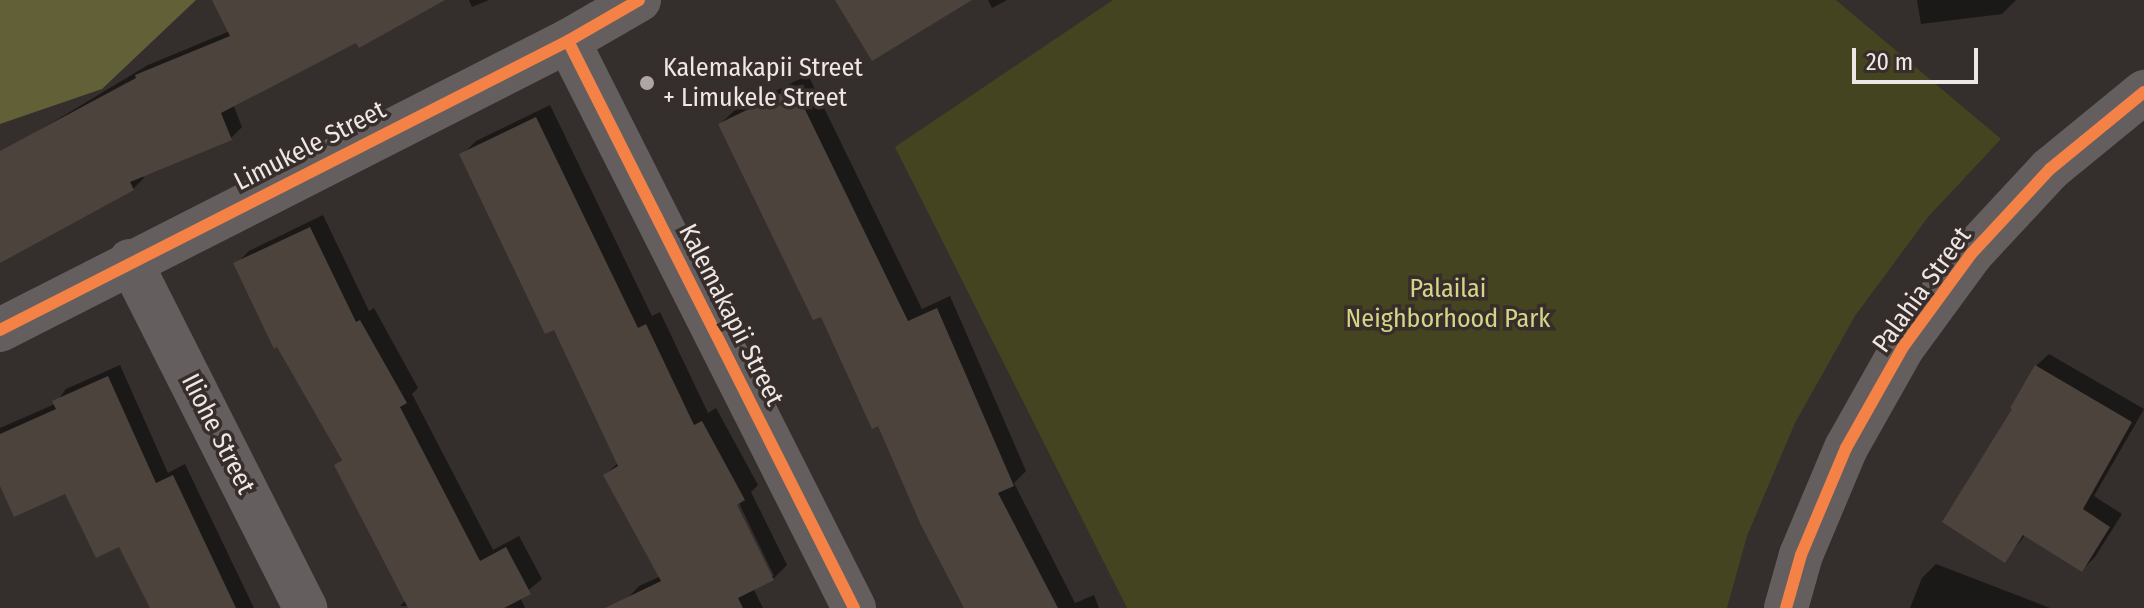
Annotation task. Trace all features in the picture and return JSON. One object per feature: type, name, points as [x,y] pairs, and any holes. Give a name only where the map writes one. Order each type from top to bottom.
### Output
[{"type":"street","name":"Limukele Street","points":[[0,330],[130,261],[568,41],[639,0]]},
{"type":"street","name":"Kalemakapii Street","points":[[568,41],[854,608]]},
{"type":"street","name":"Palahia Street","points":[[1786,608],[1801,555],[1846,448],[1903,347],[1971,254],[2040,180],[2144,92]]},
{"type":"street","name":"Iliohe Street","points":[[130,261],[305,608]]},
{"type":"green space","name":"Palailai Neighborhood Park","points":[[1113,0],[1836,0],[2001,139],[1928,217],[1855,316],[1795,423],[1747,536],[1727,608],[1127,608],[895,147]]},
{"type":"shaded area","points":[[0,0],[196,0],[102,89],[0,124]]},
{"type":"building","points":[[212,0],[445,0],[359,48],[356,43],[221,113],[232,140],[130,182],[134,190],[0,263],[0,151],[136,78],[135,75],[230,36]]},
{"type":"building","points":[[835,0],[972,0],[872,61]]},
{"type":"building","points":[[794,87],[908,321],[937,308],[1014,486],[998,493],[1058,608],[964,608],[920,523],[878,426],[872,429],[821,317],[813,320],[718,124]]},
{"type":"building","points":[[536,117],[638,328],[646,324],[694,425],[702,421],[745,500],[737,505],[774,580],[738,598],[743,608],[605,608],[661,581],[603,475],[618,466],[554,330],[545,334],[459,154]]},
{"type":"building","points":[[310,227],[356,322],[360,320],[407,403],[400,407],[480,561],[506,547],[531,594],[504,608],[408,608],[334,465],[342,460],[277,347],[274,349],[233,263]]},
{"type":"building","points":[[2035,365],[2132,422],[2083,509],[2110,527],[2082,572],[2023,535],[2005,563],[1942,522],[2012,409]]},
{"type":"building","points":[[108,376],[156,483],[173,475],[236,608],[150,608],[119,547],[96,558],[65,494],[14,517],[0,486],[0,434],[56,409],[52,401]]},
{"type":"cycle path","points":[[0,330],[568,41],[639,0]]},
{"type":"cycle path","points":[[568,41],[854,608]]},
{"type":"cycle path","points":[[1786,608],[1801,555],[1846,448],[1903,347],[1971,254],[2050,169],[2144,92]]},
{"type":"place","name":"Kalemakapii Street + Limukele Street","points":[[647,83]]}]
